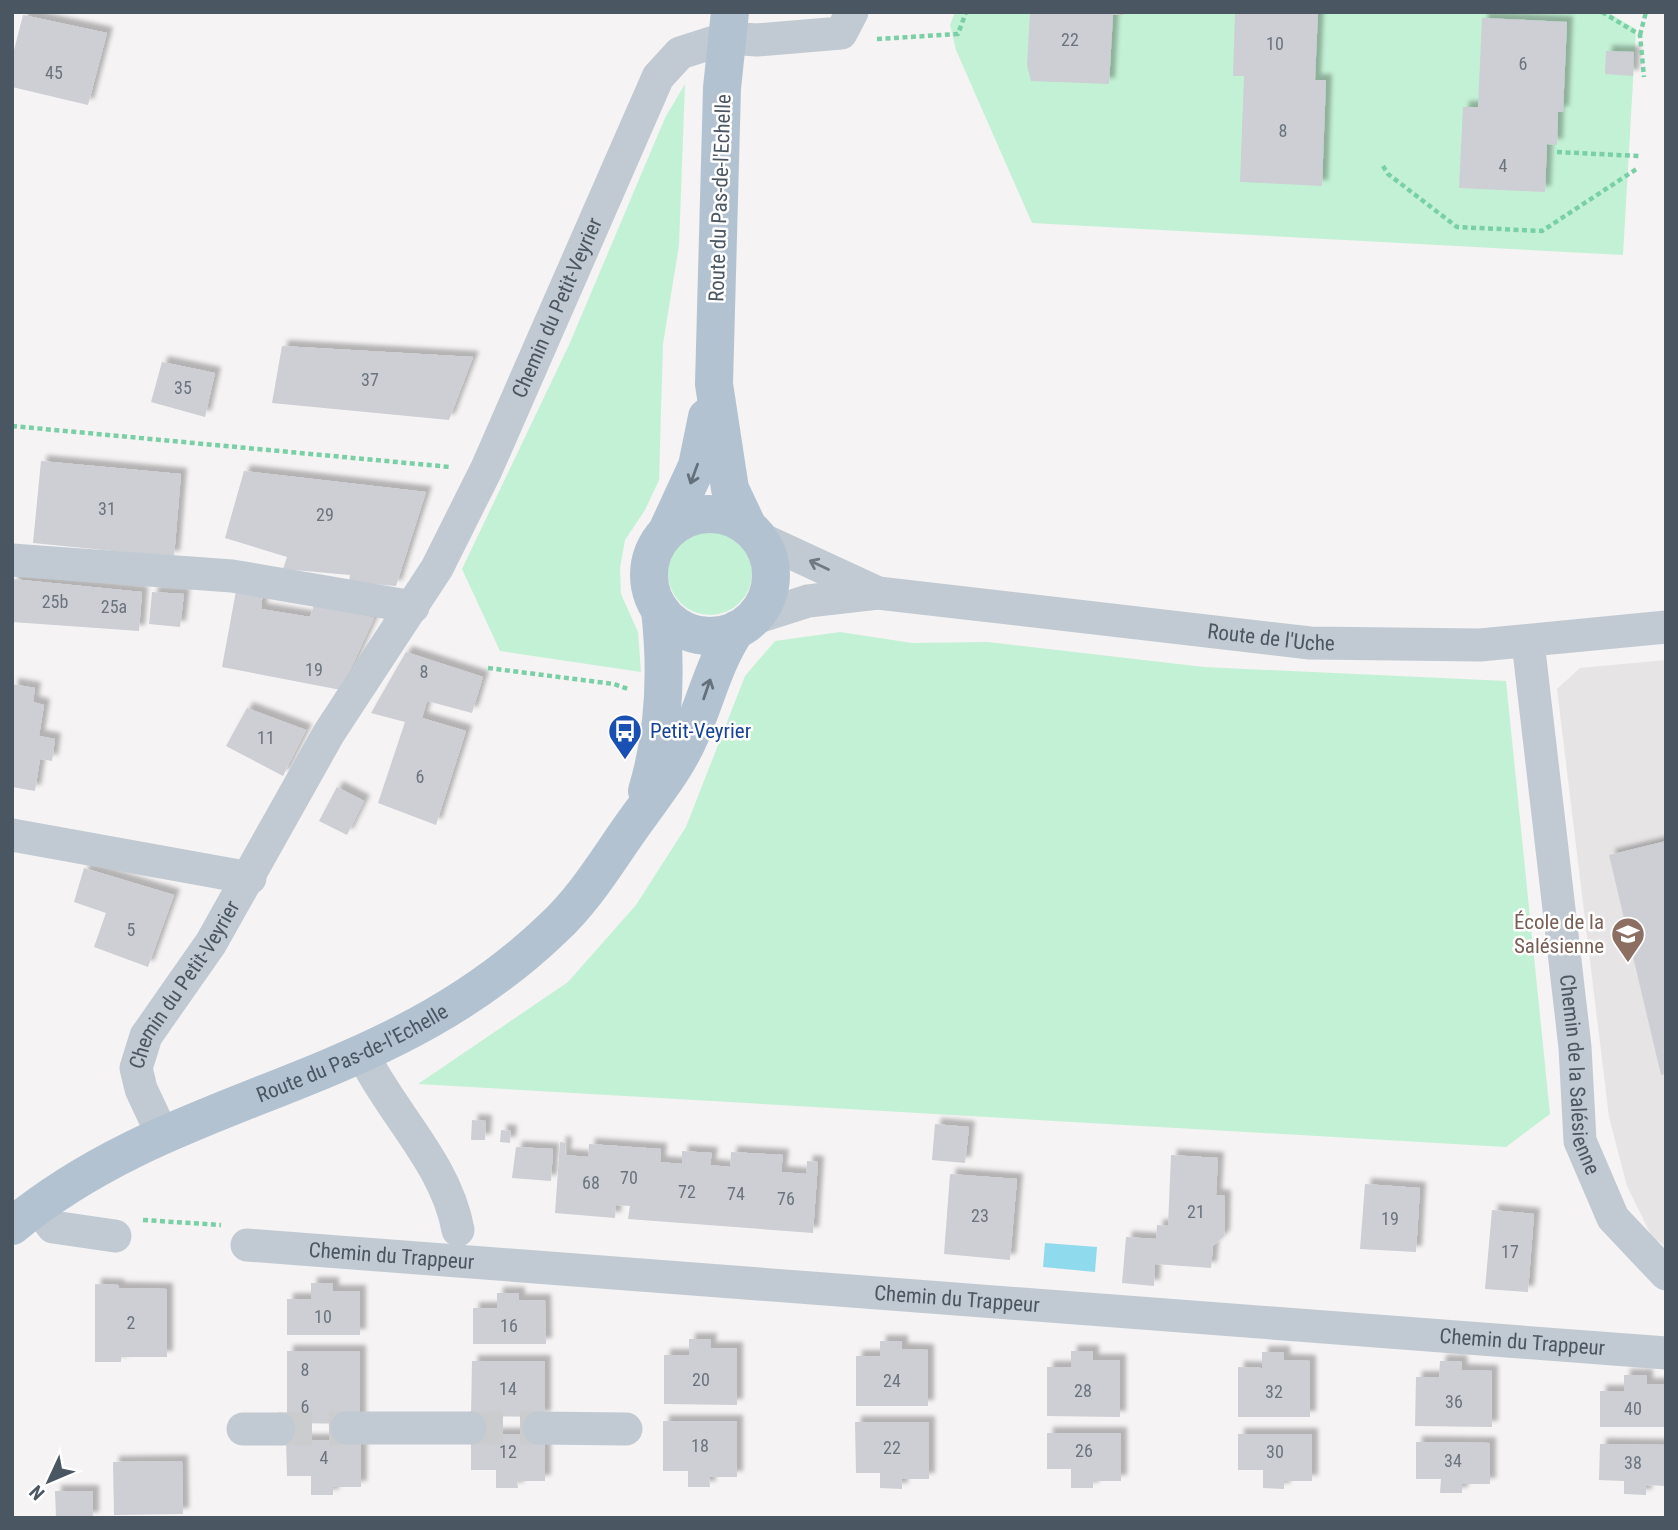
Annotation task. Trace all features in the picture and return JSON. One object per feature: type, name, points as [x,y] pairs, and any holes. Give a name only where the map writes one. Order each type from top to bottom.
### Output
[{"type":"main road","name":"Route du Pas-de-l'Echelle","points":[[667,531],[697,466],[714,384],[722,88],[728,25]]},
{"type":"main road","name":"Route du Pas-de-l'Echelle","points":[[714,384],[730,489],[754,532]]},
{"type":"main road","points":[[716,514],[733,518],[754,532],[768,553],[771,580],[763,605],[744,624],[723,635],[695,634],[676,624],[660,610],[650,583],[649,569],[658,542],[667,531],[682,521],[716,514]]},
{"type":"main road","name":"Route du Pas-de-l'Echelle","points":[[640,813],[659,739],[666,683],[660,610]]},
{"type":"main road","name":"Route du Pas-de-l'Echelle","points":[[24,1216],[80,1176],[162,1133],[362,1053],[429,1019],[506,970],[554,928],[587,892],[680,758],[718,658],[744,624]]},
{"type":"street","points":[[728,25],[757,40],[841,33],[852,12]]},
{"type":"street","name":"Chemin du Petit-Veyrier","points":[[162,1133],[141,1089],[136,1068],[138,1053],[146,1036],[211,943],[250,878],[329,733],[437,568],[486,470],[658,77],[680,53],[728,25]]},
{"type":"street","name":"Route de l'Uche","points":[[754,532],[878,593]]},
{"type":"street","points":[[12,560],[232,576],[413,607]]},
{"type":"street","name":"Route de l'Uche","points":[[744,624],[808,601],[878,593],[1310,643],[1480,645],[1666,627]]},
{"type":"street","name":"Chemin de la Salésienne","points":[[1528,642],[1574,1033],[1580,1141],[1595,1183],[1613,1218],[1666,1274]]},
{"type":"street","name":"Chemin du Petit-Veyrier","points":[[12,835],[250,878]]},
{"type":"street","points":[[362,1053],[374,1079],[422,1148],[453,1203],[458,1230]]},
{"type":"street","points":[[24,1216],[53,1227],[124,1228]]},
{"type":"street","name":"Chemin du Trappeur","points":[[247,1245],[1666,1353]]},
{"type":"street","points":[[347,1428],[470,1428]]},
{"type":"street","points":[[243,1429],[279,1429]]},
{"type":"street","points":[[539,1429],[626,1429]]},
{"type":"path","points":[[884,39],[958,34],[966,12]]},
{"type":"path","points":[[1602,12],[1640,35]]},
{"type":"path","points":[[1644,77],[1640,35],[1646,12]]},
{"type":"path","points":[[1557,152],[1639,156]]},
{"type":"path","points":[[1383,166],[1388,174],[1457,227],[1542,231],[1638,168]]},
{"type":"path","points":[[12,426],[486,470]]},
{"type":"path","points":[[488,668],[614,684],[635,691]]},
{"type":"path","points":[[124,1228],[245,1227],[247,1245]]},
{"type":"shaded area","name":"École de la Salésienne","points":[[1666,660],[1666,1247],[1651,1235],[1627,1186],[1609,1117],[1557,689],[1580,668]]},
{"type":"green space","points":[[955,12],[1607,12],[1636,29],[1623,255],[1032,223],[956,50],[950,25]]},
{"type":"green space","points":[[685,84],[679,245],[663,344],[659,480],[645,510],[625,540],[620,568],[621,594],[638,632],[641,672],[500,651],[462,569],[569,345],[665,118]]},
{"type":"green space","points":[[710,531],[733,538],[745,550],[752,573],[745,596],[733,608],[710,615],[687,608],[675,596],[668,573],[675,550],[687,538]]},
{"type":"green space","points":[[840,632],[912,643],[987,642],[1204,667],[1506,681],[1550,1114],[1506,1147],[418,1084],[568,982],[636,905],[686,827],[745,676],[775,641]]},
{"type":"water","points":[[1045,1243],[1097,1247],[1095,1272],[1043,1267]]},
{"type":"building","points":[[1030,12],[1124,12],[1124,15],[1113,15],[1109,84],[1031,81],[1027,65]]},
{"type":"building","points":[[1235,12],[1318,12],[1315,80],[1326,80],[1322,186],[1240,182],[1244,76],[1233,76]]},
{"type":"building","points":[[23,15],[107,33],[88,105],[12,87],[12,58]]},
{"type":"building","points":[[1482,18],[1567,22],[1563,112],[1558,112],[1557,145],[1547,144],[1545,192],[1459,188],[1463,107],[1478,107]]},
{"type":"building","points":[[1606,51],[1634,52],[1633,76],[1605,74]]},
{"type":"building","points":[[282,346],[473,357],[449,420],[272,403]]},
{"type":"building","points":[[162,362],[215,373],[205,417],[151,402]]},
{"type":"building","points":[[41,461],[181,474],[174,557],[33,543]]},
{"type":"building","points":[[244,471],[426,492],[396,586],[349,582],[350,575],[283,569],[287,557],[225,538]]},
{"type":"building","points":[[12,579],[142,592],[139,631],[12,622]]},
{"type":"building","points":[[236,591],[263,591],[261,609],[310,617],[315,602],[374,618],[341,690],[222,667]]},
{"type":"building","points":[[152,592],[184,594],[180,627],[149,624]]},
{"type":"building","points":[[406,652],[483,677],[472,713],[427,701],[422,718],[466,731],[436,825],[378,803],[405,722],[371,713]]},
{"type":"building","points":[[12,684],[35,688],[33,702],[44,705],[39,736],[55,739],[52,761],[40,759],[35,791],[12,787]]},
{"type":"building","points":[[247,708],[306,730],[283,776],[226,746]]},
{"type":"building","points":[[337,787],[364,801],[347,835],[319,821]]},
{"type":"building","points":[[1666,841],[1666,1074],[1661,1075],[1609,855]]},
{"type":"building","points":[[84,868],[174,895],[148,967],[94,947],[106,913],[74,902]]},
{"type":"building","points":[[472,1120],[486,1121],[485,1140],[471,1140]]},
{"type":"building","points":[[935,1124],[969,1127],[965,1163],[932,1160]]},
{"type":"building","points":[[501,1130],[511,1131],[510,1143],[500,1142]]},
{"type":"building","points":[[560,1142],[566,1143],[565,1155],[588,1157],[589,1144],[661,1149],[660,1162],[682,1164],[682,1151],[712,1153],[710,1165],[730,1167],[731,1152],[783,1155],[781,1172],[806,1174],[807,1161],[818,1162],[813,1233],[628,1219],[630,1206],[616,1205],[615,1218],[555,1213]]},
{"type":"building","points":[[516,1147],[553,1149],[551,1181],[512,1178]]},
{"type":"building","points":[[1171,1155],[1218,1158],[1216,1195],[1225,1196],[1224,1236],[1213,1246],[1211,1268],[1155,1264],[1154,1286],[1122,1283],[1126,1237],[1156,1239],[1157,1225],[1168,1226]]},
{"type":"building","points":[[950,1174],[1017,1179],[1010,1260],[944,1254]]},
{"type":"building","points":[[1365,1184],[1420,1188],[1416,1252],[1360,1249]]},
{"type":"building","points":[[1492,1210],[1534,1214],[1528,1292],[1485,1289]]},
{"type":"building","points":[[311,1283],[333,1283],[333,1291],[360,1291],[360,1335],[287,1335],[287,1299],[311,1299]]},
{"type":"building","points":[[95,1284],[118,1285],[119,1288],[167,1289],[167,1357],[121,1357],[121,1362],[95,1362]]},
{"type":"building","points":[[497,1293],[519,1293],[519,1300],[545,1300],[546,1344],[473,1344],[473,1308],[497,1308]]},
{"type":"building","points":[[689,1339],[711,1339],[710,1348],[737,1348],[737,1405],[664,1404],[664,1355],[689,1355]]},
{"type":"building","points":[[880,1341],[902,1341],[902,1349],[928,1350],[928,1406],[856,1406],[856,1356],[880,1356]]},
{"type":"building","points":[[287,1351],[360,1351],[360,1424],[287,1423]]},
{"type":"building","points":[[1071,1351],[1093,1351],[1093,1360],[1120,1360],[1120,1417],[1047,1416],[1047,1367],[1071,1367]]},
{"type":"building","points":[[1262,1352],[1284,1352],[1284,1360],[1310,1361],[1310,1417],[1238,1417],[1238,1367],[1262,1368]]},
{"type":"building","points":[[472,1361],[545,1361],[545,1417],[471,1416]]},
{"type":"building","points":[[1440,1361],[1461,1361],[1462,1370],[1492,1371],[1492,1427],[1415,1426],[1416,1377],[1439,1377]]},
{"type":"building","points":[[1624,1375],[1647,1375],[1647,1384],[1666,1384],[1666,1427],[1600,1427],[1600,1391],[1624,1391]]},
{"type":"building","points":[[663,1421],[737,1421],[737,1477],[709,1477],[710,1487],[688,1487],[688,1471],[663,1471]]},
{"type":"building","points":[[855,1422],[929,1422],[929,1479],[902,1479],[902,1489],[880,1488],[880,1473],[856,1473]]},
{"type":"building","points":[[1047,1433],[1121,1433],[1121,1481],[1093,1481],[1093,1488],[1071,1488],[1071,1469],[1047,1469]]},
{"type":"building","points":[[471,1434],[545,1434],[545,1481],[517,1481],[518,1488],[496,1488],[496,1470],[471,1470]]},
{"type":"building","points":[[1238,1434],[1312,1434],[1312,1481],[1284,1481],[1284,1489],[1263,1488],[1263,1470],[1238,1470]]},
{"type":"building","points":[[286,1440],[361,1440],[361,1487],[333,1487],[333,1495],[311,1495],[311,1476],[287,1476]]},
{"type":"building","points":[[1416,1442],[1490,1443],[1490,1484],[1462,1484],[1462,1493],[1440,1493],[1441,1479],[1416,1479]]},
{"type":"building","points":[[1600,1444],[1666,1445],[1666,1486],[1646,1485],[1646,1495],[1624,1494],[1624,1481],[1599,1480]]},
{"type":"building","points":[[182,1461],[183,1514],[114,1515],[113,1462]]},
{"type":"building","points":[[55,1491],[93,1491],[93,1518],[56,1518]]},
{"type":"tunnel","points":[[279,1429],[347,1428]]},
{"type":"tunnel","points":[[470,1428],[539,1428]]},
{"type":"place","name":"Petit-Veyrier","points":[[625,761]]},
{"type":"place","name":"École de la Salésienne","points":[[1628,964]]}]
